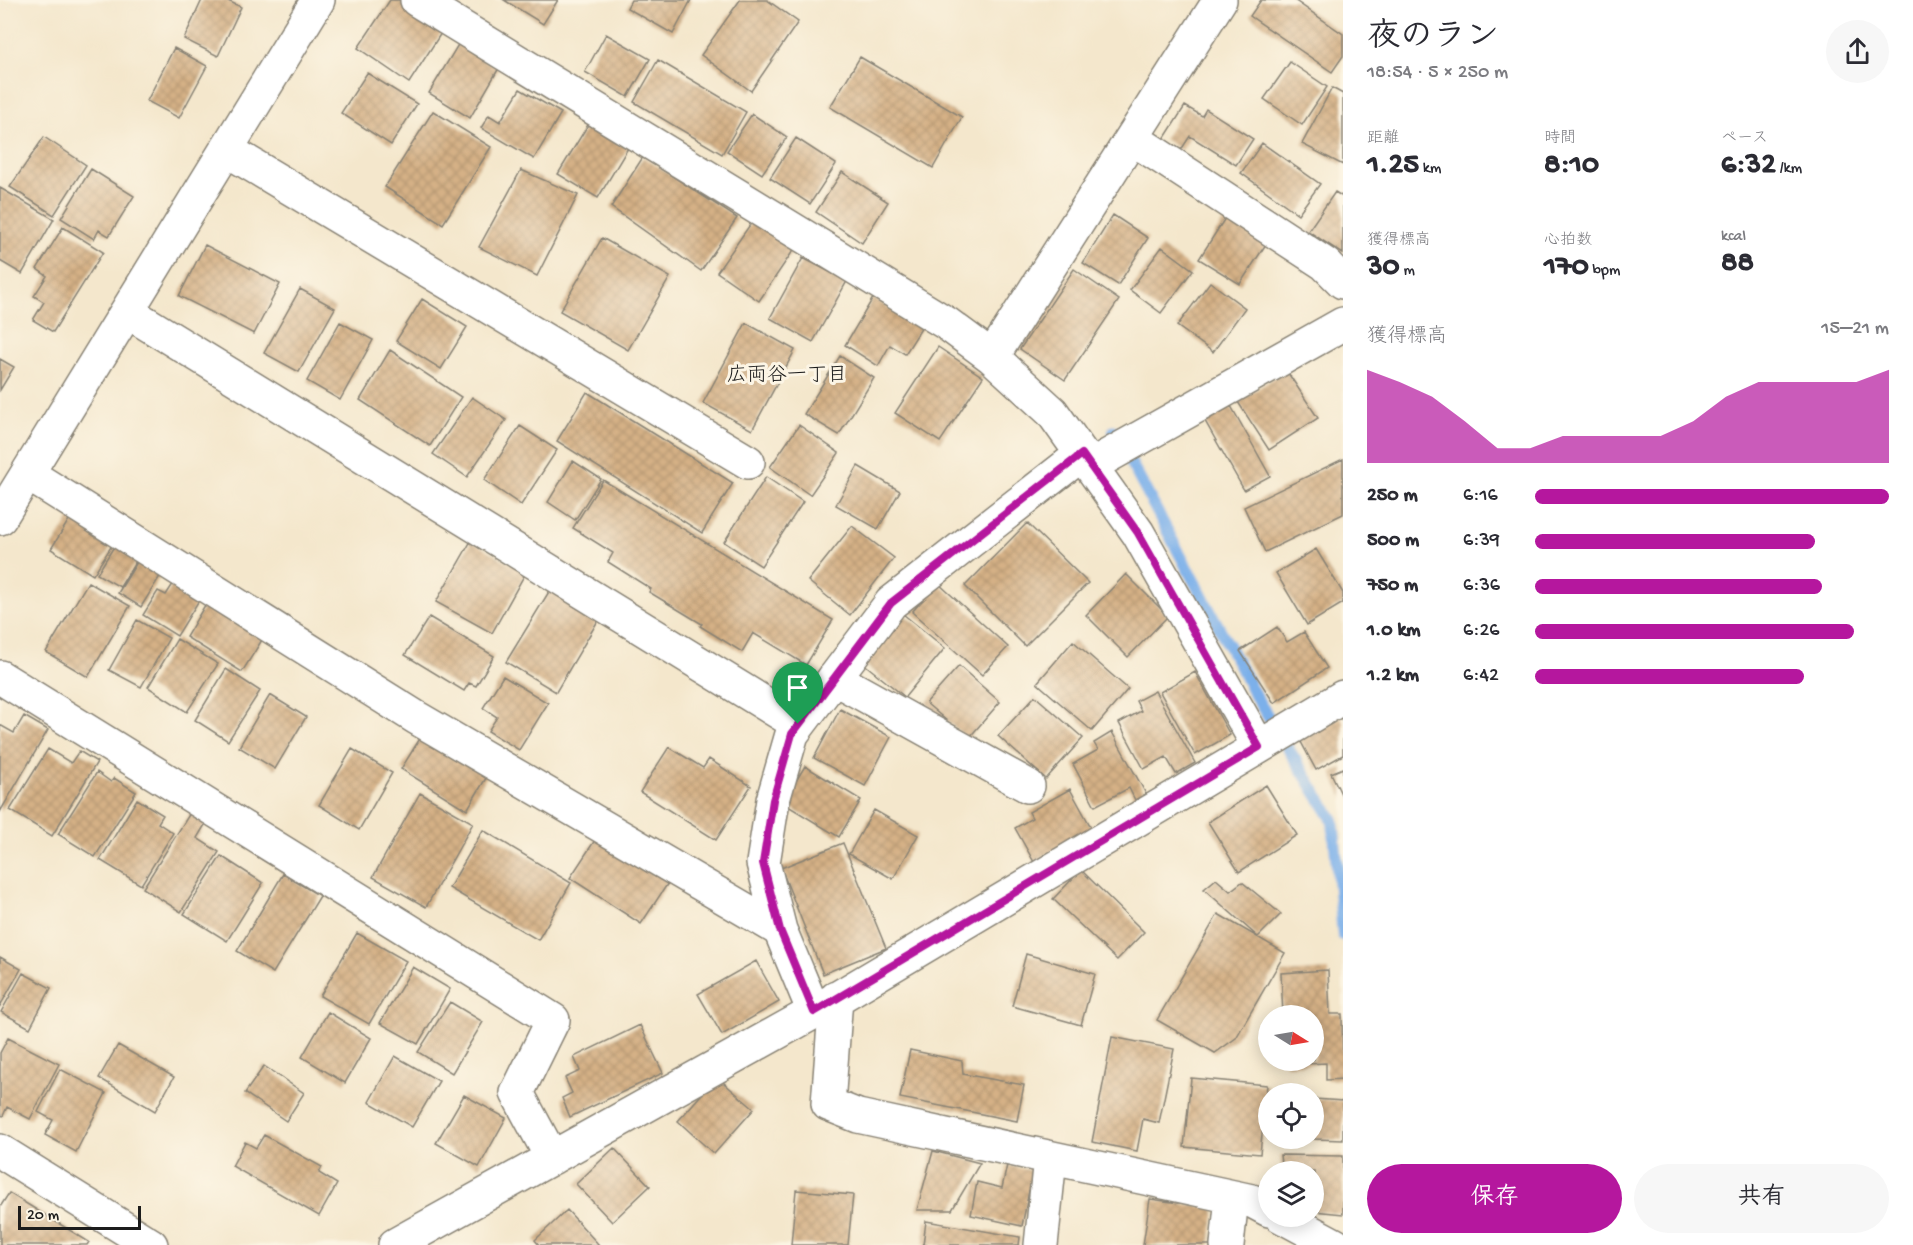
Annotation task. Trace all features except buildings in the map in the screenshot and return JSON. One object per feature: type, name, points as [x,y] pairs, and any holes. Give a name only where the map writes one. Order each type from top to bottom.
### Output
[{"type":"street","points":[[0,518],[318,0]]},
{"type":"street","points":[[417,0],[946,323],[992,357],[1052,412],[1138,533],[1259,747]]},
{"type":"street","points":[[992,357],[1220,0]]},
{"type":"street","points":[[1132,138],[1325,264],[1343,282]]},
{"type":"street","points":[[226,150],[748,462]]},
{"type":"street","points":[[128,312],[798,724]]},
{"type":"street","points":[[1258,1204],[1252,1201],[858,1116],[828,1104],[825,1005],[780,930],[763,863],[773,800],[792,734],[891,603],[1086,460],[1343,324]]},
{"type":"street","points":[[28,474],[417,718],[780,930]]},
{"type":"street","points":[[0,677],[553,1020],[517,1093],[552,1158]]},
{"type":"street","points":[[834,678],[1028,786]]},
{"type":"street","points":[[395,1245],[825,1005],[1343,697]]},
{"type":"street","points":[[0,1151],[151,1245]]},
{"type":"street","points":[[1041,1245],[1050,1158]]},
{"type":"street","points":[[1227,1245],[1232,1197]]},
{"type":"street","points":[[1301,1227],[1335,1245]]},
{"type":"waterway","points":[[1114,431],[1257,699],[1333,820],[1343,935]]},
{"type":"district","name":"広両谷一丁目","points":[[787,376]]},
{"type":"route","points":[[1082,454],[1138,533],[1259,747],[814,1012],[780,930],[763,863],[773,800],[792,734],[798,724],[891,603],[1082,454]]}]
